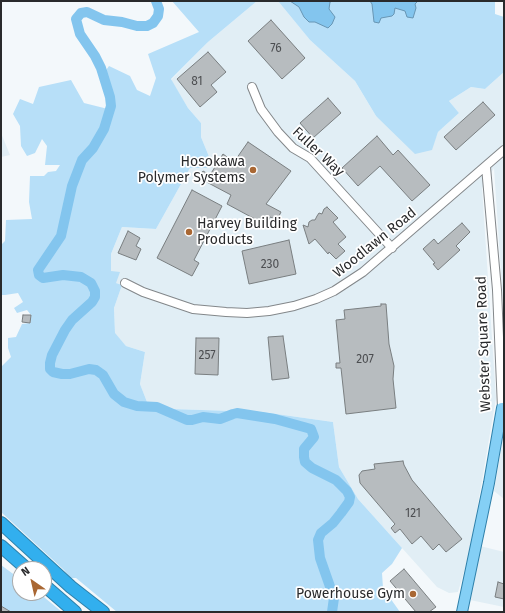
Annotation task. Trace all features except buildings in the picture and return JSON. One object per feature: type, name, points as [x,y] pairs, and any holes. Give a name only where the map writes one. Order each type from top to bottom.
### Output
[{"type":"highway","points":[[1,523],[68,584],[103,612]]},
{"type":"highway","points":[[1,546],[18,561]]},
{"type":"highway","points":[[52,592],[75,612]]},
{"type":"main road","name":"Webster Square Road","points":[[462,612],[503,408]]},
{"type":"street","name":"Fuller Way","points":[[252,86],[261,109],[278,132],[294,148],[311,160],[392,248]]},
{"type":"street","name":"Woodlawn Road","points":[[125,283],[142,292],[193,309],[233,312],[268,311],[294,306],[334,292],[363,272],[392,248],[504,150]]},
{"type":"street","name":"Webster Square Road","points":[[486,167],[497,290],[503,408]]},
{"type":"shaded area","points":[[172,1],[257,1],[208,42],[171,79],[188,108],[201,123],[201,137],[210,159],[207,168],[190,168],[156,229],[122,227],[111,254],[111,271],[120,272],[116,283],[122,285],[114,308],[115,333],[126,346],[145,352],[140,384],[147,402],[171,409],[262,412],[333,422],[339,467],[358,499],[402,548],[392,564],[382,573],[383,588],[400,612],[117,612],[76,578],[70,578],[64,570],[1,512],[1,367],[11,357],[8,348],[8,338],[16,337],[22,324],[30,323],[31,315],[27,310],[17,313],[14,308],[23,302],[18,293],[1,295],[1,245],[5,241],[6,220],[32,219],[29,202],[30,176],[44,176],[48,172],[56,171],[60,165],[45,165],[47,146],[42,139],[35,153],[27,156],[21,146],[20,126],[13,114],[20,99],[33,104],[39,87],[71,80],[84,103],[112,110],[104,73],[109,66],[130,76],[137,90],[150,96],[156,78],[148,54],[199,32]]},
{"type":"shaded area","points":[[257,1],[278,1],[310,40],[355,81],[376,116],[431,150],[438,132],[459,113],[449,101],[471,87],[485,89],[504,72],[504,318],[494,168],[482,188],[496,398],[470,551],[458,592],[449,593],[437,587],[358,499],[339,467],[333,422],[262,412],[171,409],[147,402],[140,384],[145,352],[126,346],[115,334],[114,308],[122,285],[116,283],[111,271],[111,254],[122,227],[156,229],[190,168],[210,159],[201,137],[201,123],[188,108],[171,80],[208,42]]},
{"type":"shaded area","points":[[278,1],[495,1],[495,14],[504,17],[504,72],[485,89],[471,87],[449,101],[459,113],[438,132],[432,150],[415,154],[376,116],[355,81],[310,40]]},
{"type":"shaded area","points":[[290,1],[332,1],[330,2],[329,9],[335,17],[332,24],[328,28],[315,22],[309,22],[304,17],[299,7]]},
{"type":"shaded area","points":[[370,1],[418,1],[415,4],[416,8],[413,18],[407,17],[405,11],[395,8],[392,16],[381,18],[379,23],[374,22],[372,4]]},
{"type":"shaded area","points":[[1,133],[10,155],[1,157]]},
{"type":"shaded area","points":[[504,431],[504,499],[494,491]]},
{"type":"shaded area","points":[[480,546],[504,552],[504,607],[470,600]]},
{"type":"shaded area","points":[[1,565],[12,573],[12,601],[49,601],[62,612],[11,612],[1,606]]},
{"type":"waterway","points":[[156,1],[159,9],[158,16],[153,23],[147,26],[137,26],[122,22],[104,20],[87,12],[81,13],[76,19],[80,34],[95,56],[101,68],[110,97],[111,106],[104,129],[93,148],[82,160],[72,186],[61,236],[38,270],[39,275],[43,278],[63,275],[81,277],[91,283],[95,291],[95,297],[92,302],[72,320],[65,330],[52,355],[50,369],[53,372],[62,374],[70,374],[89,369],[96,370],[103,375],[114,394],[124,402],[137,406],[157,407],[187,420],[203,417],[220,419],[237,413],[275,419],[311,429],[314,437],[304,449],[305,462],[312,468],[336,480],[347,491],[350,497],[349,502],[341,513],[333,523],[321,533],[318,540],[320,558],[334,598],[332,612]]},
{"type":"place","name":"Hosokawa Polymer Systems","points":[[253,170]]},
{"type":"place","name":"Harvey Building Products","points":[[189,232]]},
{"type":"place","name":"Powerhouse Gym","points":[[413,594]]}]
